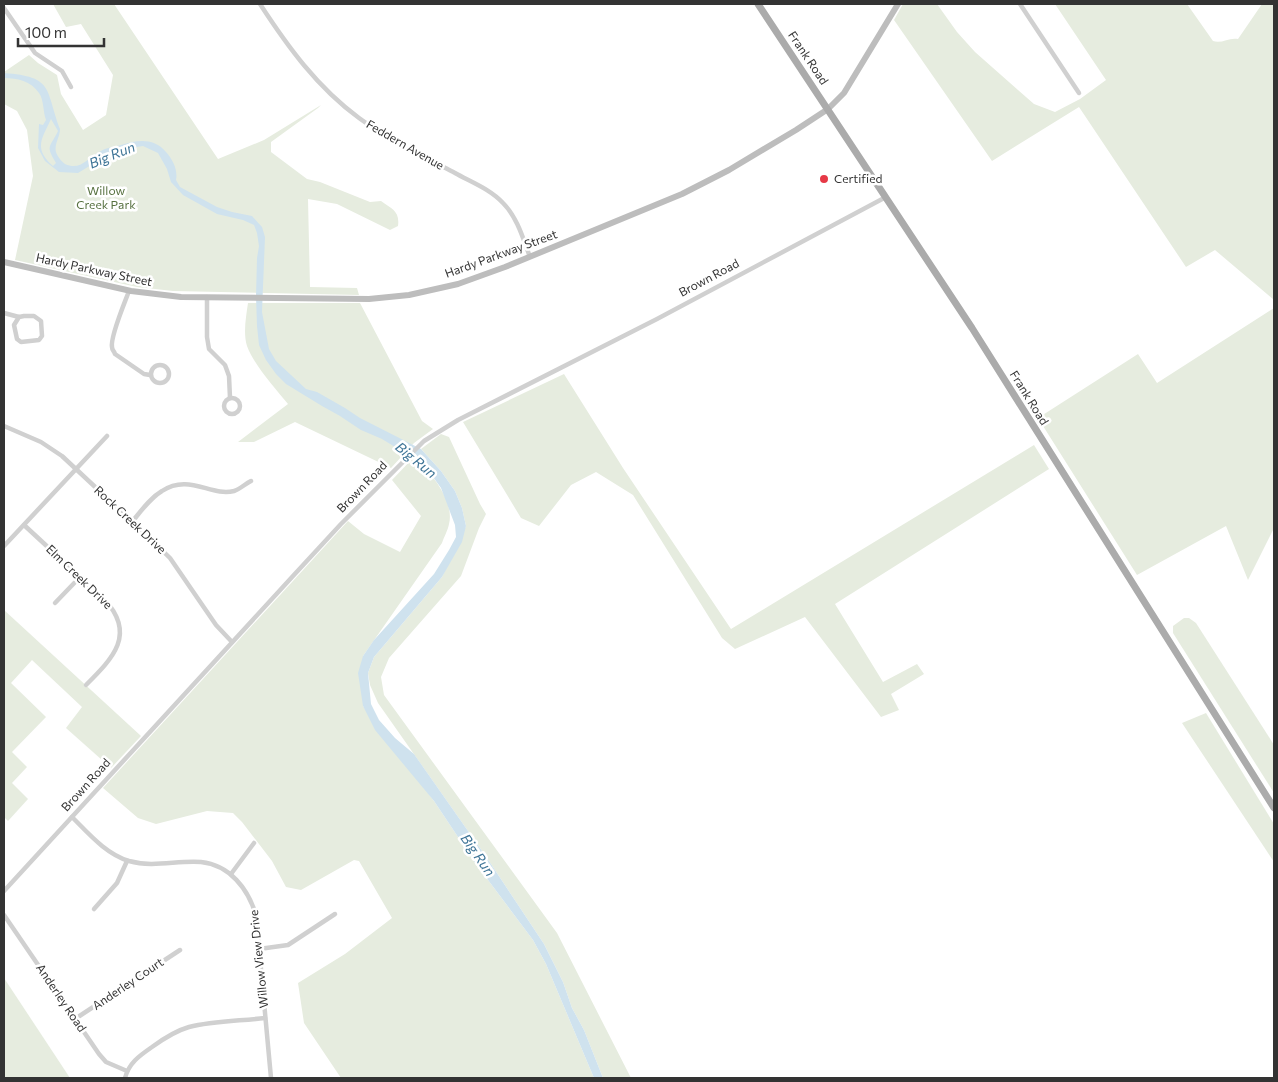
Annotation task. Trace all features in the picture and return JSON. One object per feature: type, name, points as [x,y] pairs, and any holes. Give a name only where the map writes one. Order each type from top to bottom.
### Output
[{"type":"main road","name":"Frank Road","points":[[758,4],[972,328],[1274,808]]},
{"type":"main road","points":[[828,109],[847,89],[897,4]]},
{"type":"main road","name":"Hardy Parkway Street","points":[[4,262],[129,291],[164,296],[354,299],[409,295],[458,284],[636,214],[705,182],[747,159],[828,109]]},
{"type":"street","name":"Feddern Avenue","points":[[260,4],[281,36],[313,78],[353,113],[392,139],[486,189],[504,203],[516,221],[530,257]]},
{"type":"street","points":[[1020,4],[1079,93]]},
{"type":"street","points":[[4,8],[35,52],[62,70],[72,87]]},
{"type":"street","name":"Brown Road","points":[[4,892],[341,524],[418,446],[436,432],[649,323],[886,197]]},
{"type":"street","points":[[129,291],[113,336],[112,350],[144,374],[150,375]]},
{"type":"street","points":[[207,297],[207,337],[209,348],[225,366],[229,376],[230,398]]},
{"type":"street","points":[[4,313],[19,317],[29,316],[38,318],[41,321],[42,336],[39,340],[21,342],[17,339],[14,325],[19,317]]},
{"type":"street","points":[[157,365],[166,367],[169,372],[168,379],[161,384],[152,381],[150,375],[152,369],[157,365]]},
{"type":"street","name":"Rock Creek Drive","points":[[4,426],[41,442],[62,456],[132,522],[170,558],[216,625],[232,642]]},
{"type":"street","points":[[4,546],[107,436]]},
{"type":"street","points":[[132,522],[155,496],[171,486],[190,484],[232,492],[251,481]]},
{"type":"street","name":"Elm Creek Drive","points":[[24,525],[112,607],[118,617],[120,640],[117,651],[110,661],[86,685]]},
{"type":"street","points":[[55,603],[80,577]]},
{"type":"street","name":"Willow View Drive","points":[[72,817],[111,854],[127,861],[145,865],[202,862],[221,868],[231,874],[241,884],[252,903],[256,915],[271,1078]]},
{"type":"street","points":[[231,874],[254,843]]},
{"type":"street","points":[[94,909],[117,883],[127,861]]},
{"type":"street","points":[[259,949],[288,945],[335,914]]},
{"type":"street","name":"Anderley Road","points":[[4,915],[99,1054],[106,1062],[127,1071]]},
{"type":"street","name":"Anderley Court","points":[[75,1020],[180,950]]},
{"type":"street","points":[[125,1078],[131,1064],[176,1032],[188,1027],[265,1018]]},
{"type":"green space","name":"Willow Creek Park","points":[[53,4],[114,4],[218,159],[264,140],[321,105],[271,142],[271,152],[307,179],[320,182],[370,202],[381,201],[392,208],[398,217],[398,226],[390,230],[337,204],[308,199],[310,287],[357,288],[359,295],[173,291],[137,287],[15,260],[33,176],[27,130],[17,111],[4,104],[4,72],[29,55],[57,75],[61,94],[83,130],[106,115],[113,75],[81,24],[66,27]]},
{"type":"green space","points":[[903,4],[937,4],[957,32],[975,52],[1034,104],[1055,112],[1080,99],[1106,80],[1055,4],[1187,4],[1213,41],[1216,42],[1238,39],[1262,4],[1274,4],[1274,300],[1215,250],[1186,267],[1079,107],[992,161],[894,20]]},
{"type":"green space","points":[[248,303],[360,303],[422,421],[433,429],[414,443],[391,468],[295,422],[254,442],[238,442],[288,404],[271,384],[247,346],[245,330]]},
{"type":"green space","points":[[1274,308],[1274,528],[1248,580],[1226,526],[1137,575],[1038,418],[1138,354],[1157,383]]},
{"type":"green space","points":[[564,374],[623,468],[731,629],[1034,445],[1049,469],[835,604],[883,682],[917,664],[924,674],[891,694],[899,710],[881,717],[805,617],[735,649],[722,638],[633,495],[596,472],[571,485],[539,526],[521,518],[463,422]]},
{"type":"green space","points":[[441,434],[449,437],[486,514],[461,576],[389,658],[381,677],[384,695],[557,933],[631,1078],[603,1078],[584,1030],[572,1008],[563,982],[544,944],[487,858],[378,703],[370,685],[368,673],[374,657],[442,577],[466,526],[462,508],[455,491],[441,471],[421,449]]},
{"type":"green space","points":[[413,458],[427,470],[445,496],[450,515],[448,529],[442,543],[363,656],[363,706],[434,801],[476,864],[533,940],[546,964],[594,1078],[341,1078],[304,1023],[298,983],[345,954],[392,918],[359,861],[354,860],[301,890],[286,887],[272,861],[233,813],[207,811],[156,824],[138,818],[103,788],[348,521],[364,534],[400,552],[421,516],[392,480]]},
{"type":"green space","points":[[4,610],[141,736],[111,768],[66,728],[82,707],[32,660],[11,683],[46,717],[12,752],[27,767],[12,783],[28,799],[8,821],[4,817]]},
{"type":"green space","points":[[1184,618],[1189,618],[1196,623],[1274,745],[1274,793],[1173,633],[1173,626]]},
{"type":"green space","points":[[1206,713],[1274,824],[1274,862],[1182,723]]},
{"type":"green space","points":[[4,978],[70,1078],[4,1078]]},
{"type":"water","name":"Big Run","points":[[4,73],[20,75],[32,78],[45,87],[60,129],[56,152],[65,164],[70,166],[79,165],[106,149],[133,142],[150,142],[161,147],[171,158],[176,169],[176,180],[180,187],[217,207],[252,216],[262,227],[265,237],[262,312],[269,349],[276,361],[306,389],[317,392],[360,418],[421,449],[441,471],[455,491],[462,508],[466,526],[462,542],[442,577],[374,657],[368,673],[371,704],[379,720],[395,738],[414,754],[487,858],[544,944],[563,982],[572,1008],[584,1030],[603,1078],[594,1078],[546,964],[533,940],[476,864],[434,801],[375,730],[363,706],[358,673],[363,656],[374,640],[434,574],[456,537],[455,525],[441,488],[425,466],[382,439],[361,430],[286,384],[266,360],[259,345],[257,326],[256,296],[259,246],[254,225],[243,220],[217,214],[183,195],[171,182],[167,169],[158,153],[143,146],[131,148],[96,162],[78,173],[59,172],[45,161],[38,148],[39,124],[43,125],[46,120],[39,93],[23,81],[4,78]],"holes":[[[51,119],[58,131],[50,147],[56,163],[53,166],[43,154],[41,143]]]},
{"type":"place","name":"Certified","points":[[824,179]]}]
